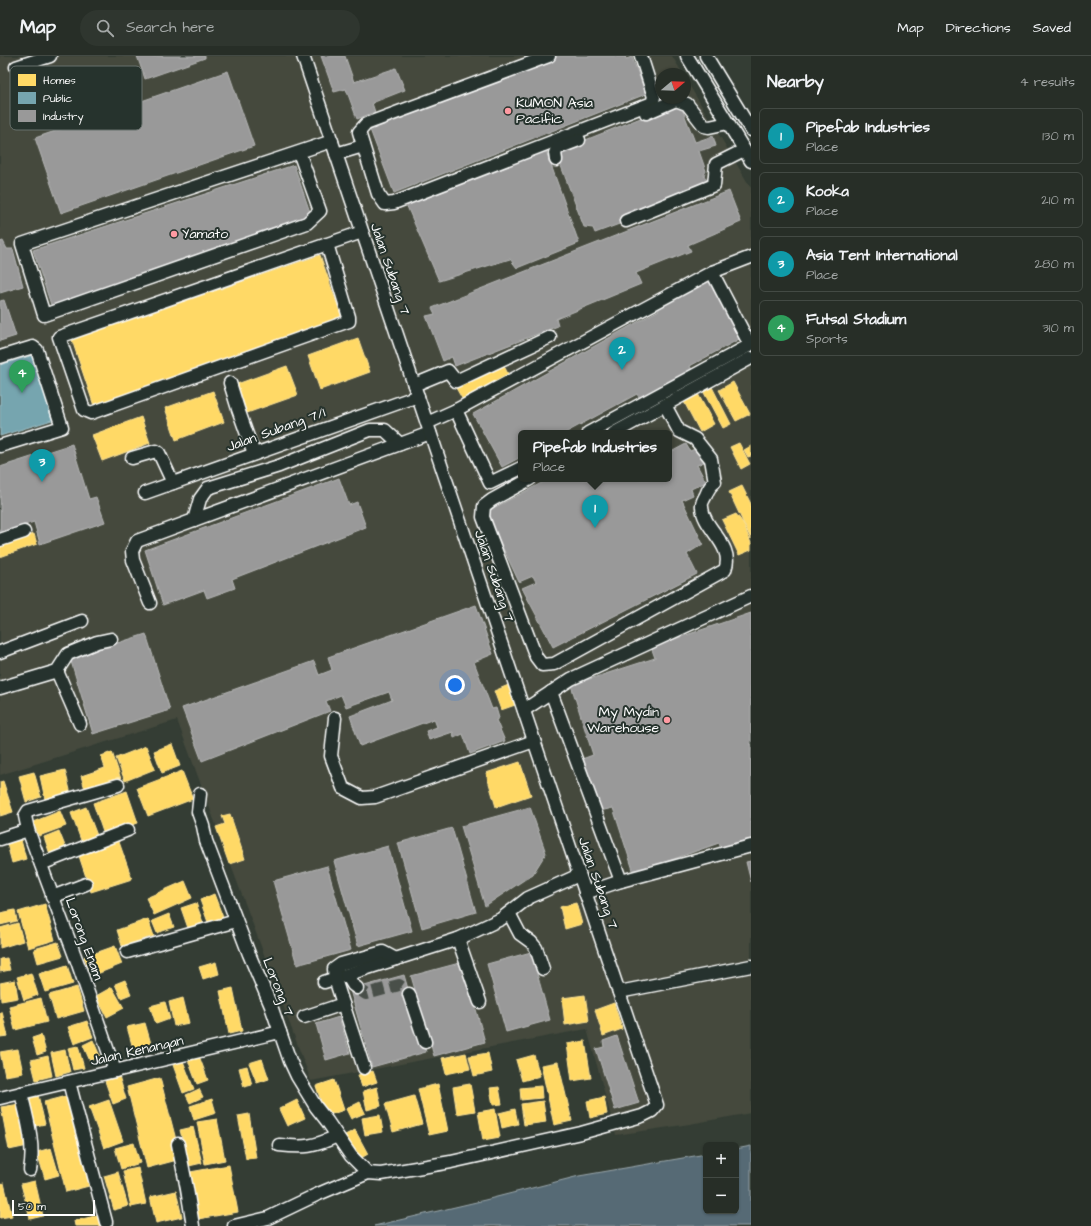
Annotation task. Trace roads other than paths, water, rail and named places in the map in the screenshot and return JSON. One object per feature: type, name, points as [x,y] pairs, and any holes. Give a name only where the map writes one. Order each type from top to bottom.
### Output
[{"type":"street","points":[[19,66],[50,56]]},
{"type":"street","name":"Jalan Subang 7","points":[[303,56],[657,1105],[652,1111],[642,1116],[581,1133],[451,1162],[381,1174],[368,1173]]},
{"type":"street","points":[[549,56],[366,124],[358,132],[378,194],[385,204],[394,203],[652,103],[654,97],[641,56]]},
{"type":"street","points":[[687,56],[751,161]]},
{"type":"street","points":[[706,56],[751,130]]},
{"type":"street","points":[[556,160],[555,153],[558,148],[676,100],[687,104],[704,126],[710,127],[728,123]]},
{"type":"street","points":[[299,152],[320,211],[307,223],[44,315],[22,244],[332,141]]},
{"type":"street","points":[[336,154],[363,146]]},
{"type":"street","points":[[626,221],[714,185],[716,164],[744,150]]},
{"type":"street","points":[[327,244],[349,321],[91,413],[84,410],[59,337],[327,244],[362,232]]},
{"type":"street","points":[[150,603],[133,560],[132,551],[137,541],[400,444],[456,410],[712,272],[751,257]]},
{"type":"street","points":[[594,430],[750,345],[712,272]]},
{"type":"street","name":"Jalan Subang 7/1","points":[[145,493],[254,454],[416,390],[448,371],[456,381],[550,337]]},
{"type":"street","points":[[0,357],[33,347],[37,350],[62,427],[0,446]]},
{"type":"street","points":[[619,430],[751,358]]},
{"type":"street","points":[[230,383],[254,454]]},
{"type":"street","points":[[525,482],[484,506],[483,517],[536,657],[542,665],[554,664],[725,570],[728,563],[724,547],[704,515],[701,505],[710,486],[715,482],[712,459],[695,439],[679,431],[665,405]]},
{"type":"street","points":[[456,410],[490,483],[518,469]]},
{"type":"street","points":[[194,520],[200,499],[208,488],[279,466],[370,430],[385,430],[400,444]]},
{"type":"street","points":[[132,458],[156,451],[159,453],[172,483]]},
{"type":"street","points":[[0,540],[24,532]]},
{"type":"street","points":[[524,710],[571,679],[751,596]]},
{"type":"street","points":[[0,652],[82,621]]},
{"type":"street","points":[[0,688],[57,671],[68,654],[97,642],[111,639]]},
{"type":"street","points":[[57,671],[80,724]]},
{"type":"street","points":[[551,692],[621,881]]},
{"type":"street","points":[[335,718],[330,756],[343,788],[362,798],[375,797],[534,741]]},
{"type":"street","name":"Lorong Enam","points":[[115,1071],[78,964],[28,830],[25,816],[28,812],[118,785]]},
{"type":"street","name":"Lorong 7","points":[[200,794],[198,812],[206,841],[236,921],[271,1006],[290,1061],[297,1076],[316,1107],[351,1156],[368,1173]]},
{"type":"street","points":[[0,839],[28,830]]},
{"type":"street","points":[[41,864],[128,830]]},
{"type":"street","points":[[585,893],[621,881],[751,846]]},
{"type":"street","points":[[330,980],[458,939],[502,919],[528,898],[579,875]]},
{"type":"street","points":[[52,897],[86,884]]},
{"type":"street","points":[[509,913],[520,934],[531,942],[536,948],[543,969]]},
{"type":"street","points":[[127,952],[236,921]]},
{"type":"street","points":[[458,939],[480,1002]]},
{"type":"street","points":[[364,1068],[343,1004],[330,980],[334,969],[341,964],[383,952],[396,959]]},
{"type":"street","points":[[619,992],[751,966]]},
{"type":"street","points":[[347,975],[353,985],[357,988]]},
{"type":"street","points":[[410,994],[425,1042]]},
{"type":"street","points":[[304,1017],[343,1004]]},
{"type":"street","name":"Jalan Kenangan","points":[[0,1098],[280,1032]]},
{"type":"street","points":[[69,1082],[106,1222]]},
{"type":"street","points":[[21,1093],[32,1142],[30,1170]]},
{"type":"street","points":[[279,1145],[296,1147],[318,1145],[337,1136]]},
{"type":"street","points":[[178,1144],[193,1226]]},
{"type":"street","points":[[234,1226],[268,1218],[316,1195],[368,1173]]},
{"type":"water","points":[[751,1146],[751,1226],[374,1226],[579,1176],[703,1155],[703,1214],[739,1214],[739,1148]]},
{"type":"tunnel","points":[[357,988],[366,994],[399,985],[409,994]]},
{"type":"place","name":"KUMON Asia Pacific","points":[[508,111]]},
{"type":"place","name":"Yamato","points":[[174,234]]},
{"type":"place","name":"Kooka","points":[[622,370]]},
{"type":"place","name":"Futsal Stadium","points":[[22,393]]},
{"type":"place","name":"Asia Tent International","points":[[42,482]]},
{"type":"place","name":"Pipefab Industries","points":[[595,528]]},
{"type":"place","name":"My Mydin Warehouse","points":[[667,720]]}]
